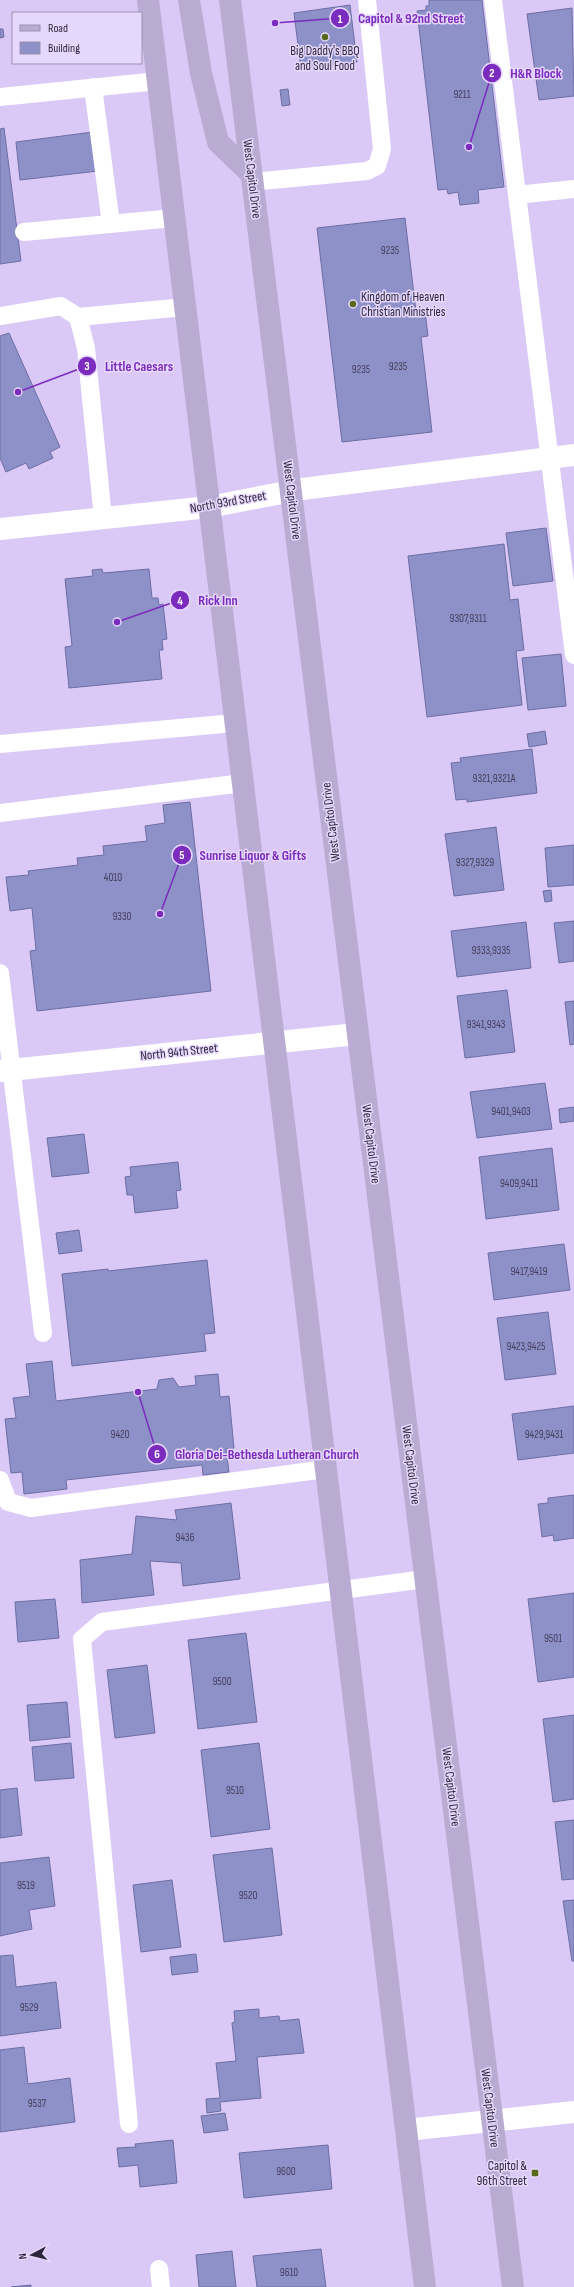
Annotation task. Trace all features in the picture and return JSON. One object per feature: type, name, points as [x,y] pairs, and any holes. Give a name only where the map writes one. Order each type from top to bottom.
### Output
[{"type":"main road","points":[[148,0],[425,2287]]},
{"type":"main road","points":[[189,0],[201,73],[218,142],[252,178]]},
{"type":"main road","name":"West Capitol Drive","points":[[230,0],[512,2287]]},
{"type":"street","name":"North 93rd Street","points":[[0,529],[209,507],[290,491],[574,455]]},
{"type":"street","name":"North 94th Street","points":[[6,1071],[357,1034]]},
{"type":"street","points":[[406,2130],[492,2122],[574,2112]]},
{"type":"lane","points":[[252,178],[367,171],[377,166],[382,149],[367,0]]},
{"type":"lane","points":[[493,0],[574,655]]},
{"type":"lane","points":[[0,97],[158,81]]},
{"type":"lane","points":[[93,87],[111,224]]},
{"type":"lane","points":[[517,195],[574,189]]},
{"type":"lane","points":[[24,232],[174,218]]},
{"type":"lane","points":[[0,316],[61,306],[78,317],[185,307]]},
{"type":"lane","points":[[78,317],[86,348],[103,518]]},
{"type":"lane","points":[[0,744],[235,723]]},
{"type":"lane","points":[[0,813],[243,783]]},
{"type":"lane","points":[[0,973],[6,1071],[43,1333]]},
{"type":"lane","points":[[0,1480],[8,1502],[31,1508],[326,1469]]},
{"type":"lane","points":[[129,2124],[82,1639],[102,1622],[425,1579]]},
{"type":"lane","points":[[159,2269],[161,2287]]},
{"type":"building","points":[[429,0],[482,0],[504,187],[478,190],[479,203],[460,205],[458,192],[448,194],[447,189],[438,190],[417,11],[426,10],[426,6],[429,6]]},
{"type":"building","name":"Big Daddy's BBQ and Soul Food","points":[[350,5],[357,62],[301,69],[294,13]]},
{"type":"building","points":[[572,8],[574,96],[539,100],[527,14]]},
{"type":"building","points":[[0,29],[3,29],[4,37],[0,38]]},
{"type":"building","points":[[288,89],[290,105],[282,106],[280,90]]},
{"type":"building","points":[[4,128],[21,261],[0,264],[0,129]]},
{"type":"building","points":[[93,132],[98,171],[20,180],[16,142]]},
{"type":"building","points":[[405,218],[416,312],[425,311],[428,336],[421,337],[432,432],[342,442],[317,228]]},
{"type":"building","points":[[9,333],[60,447],[50,452],[53,458],[29,469],[26,463],[6,472],[0,458],[0,336]]},
{"type":"building","points":[[546,528],[553,581],[513,586],[506,533]]},
{"type":"building","points":[[504,544],[510,600],[518,599],[524,650],[516,651],[522,705],[427,717],[408,556]]},
{"type":"building","points":[[102,569],[103,573],[149,569],[152,598],[158,598],[159,605],[163,604],[167,639],[162,640],[163,650],[159,650],[162,679],[69,688],[65,647],[72,646],[65,579],[93,576],[92,570]]},
{"type":"building","points":[[561,654],[566,706],[528,710],[522,658]]},
{"type":"building","points":[[545,731],[547,744],[529,747],[527,734]]},
{"type":"building","points":[[532,749],[537,793],[467,802],[467,799],[456,800],[451,763],[461,762],[460,758]]},
{"type":"building","points":[[190,802],[211,991],[37,1011],[30,951],[36,950],[32,908],[10,911],[6,877],[29,875],[28,871],[78,865],[77,858],[104,855],[103,846],[147,841],[145,826],[165,823],[163,805]]},
{"type":"building","points":[[496,827],[504,890],[454,896],[445,834]]},
{"type":"building","points":[[574,845],[574,885],[548,887],[545,848]]},
{"type":"building","points":[[551,890],[552,901],[545,902],[543,891]]},
{"type":"building","points":[[574,921],[574,961],[559,963],[554,923]]},
{"type":"building","points":[[526,922],[531,968],[457,977],[451,931]]},
{"type":"building","points":[[507,990],[515,1052],[465,1058],[457,996]]},
{"type":"building","points":[[574,1001],[574,1044],[570,1045],[565,1002]]},
{"type":"building","points":[[545,1083],[552,1129],[477,1138],[470,1092]]},
{"type":"building","points":[[574,1107],[574,1121],[560,1123],[559,1109]]},
{"type":"building","points":[[84,1134],[89,1173],[52,1177],[47,1138]]},
{"type":"building","points":[[552,1148],[559,1210],[486,1219],[479,1157]]},
{"type":"building","points":[[178,1162],[181,1190],[176,1191],[178,1208],[135,1213],[133,1195],[127,1195],[125,1177],[131,1176],[130,1167]]},
{"type":"building","points":[[79,1230],[82,1251],[59,1254],[56,1233]]},
{"type":"building","points":[[564,1244],[570,1290],[494,1300],[488,1253]]},
{"type":"building","points":[[207,1260],[215,1333],[204,1334],[206,1351],[72,1366],[62,1274],[108,1269],[108,1271]]},
{"type":"building","points":[[548,1312],[556,1374],[505,1380],[497,1318]]},
{"type":"building","points":[[52,1361],[56,1401],[157,1389],[159,1380],[173,1378],[179,1387],[196,1385],[195,1376],[218,1374],[220,1397],[229,1396],[234,1448],[226,1449],[229,1472],[203,1475],[202,1465],[66,1480],[67,1489],[24,1494],[22,1472],[11,1473],[5,1419],[16,1418],[13,1398],[30,1396],[26,1364]]},
{"type":"building","points":[[574,1406],[574,1453],[518,1460],[512,1414]]},
{"type":"building","points":[[574,1495],[574,1538],[554,1541],[553,1535],[542,1537],[538,1504],[548,1503],[548,1498]]},
{"type":"building","points":[[231,1503],[240,1579],[183,1586],[181,1563],[150,1561],[154,1595],[82,1603],[80,1560],[132,1554],[136,1516],[177,1520],[175,1510]]},
{"type":"building","points":[[574,1593],[574,1677],[538,1682],[528,1599]]},
{"type":"building","points":[[55,1599],[59,1638],[18,1642],[15,1602]]},
{"type":"building","points":[[246,1633],[257,1722],[198,1729],[188,1640]]},
{"type":"building","points":[[147,1665],[155,1733],[115,1738],[107,1670]]},
{"type":"building","points":[[67,1702],[70,1737],[30,1741],[27,1705]]},
{"type":"building","points":[[574,1715],[574,1799],[553,1802],[543,1719]]},
{"type":"building","points":[[71,1743],[74,1778],[35,1781],[32,1747]]},
{"type":"building","points":[[259,1743],[270,1829],[211,1837],[201,1750]]},
{"type":"building","points":[[17,1788],[22,1835],[0,1838],[0,1790]]},
{"type":"building","points":[[574,1820],[574,1879],[562,1880],[555,1822]]},
{"type":"building","points":[[272,1848],[282,1935],[224,1942],[213,1855]]},
{"type":"building","points":[[49,1857],[55,1906],[29,1910],[32,1929],[0,1936],[0,1863]]},
{"type":"building","points":[[172,1880],[181,1947],[141,1952],[133,1885]]},
{"type":"building","points":[[574,1900],[574,1961],[572,1961],[563,1901]]},
{"type":"building","points":[[196,1954],[198,1972],[172,1975],[170,1957]]},
{"type":"building","points":[[13,1955],[16,1987],[56,1982],[61,2028],[0,2036],[0,1956]]},
{"type":"building","points":[[259,2009],[259,2018],[279,2016],[280,2021],[299,2019],[304,2053],[257,2057],[261,2098],[220,2102],[221,2111],[207,2113],[206,2099],[220,2098],[216,2063],[236,2061],[232,2023],[235,2022],[234,2011]]},
{"type":"building","points":[[24,2047],[28,2084],[70,2078],[75,2122],[0,2132],[0,2050]]},
{"type":"building","points":[[225,2113],[228,2130],[204,2133],[201,2116]]},
{"type":"building","points":[[173,2140],[177,2183],[140,2187],[138,2165],[119,2167],[117,2148],[136,2147],[135,2144]]},
{"type":"building","points":[[328,2145],[332,2189],[244,2198],[239,2153]]},
{"type":"building","points":[[321,2249],[326,2287],[257,2287],[253,2256]]},
{"type":"building","points":[[232,2251],[236,2287],[199,2287],[196,2255]]},
{"type":"building","points":[[31,2285],[31,2287],[11,2287]]},
{"type":"place","name":"Capitol & 92nd Street","points":[[275,23]]},
{"type":"place","name":"Big Daddy's BBQ and Soul Food","points":[[325,37]]},
{"type":"place","name":"H&R Block","points":[[469,147]]},
{"type":"place","name":"Kingdom of Heaven Christian Ministries","points":[[353,304]]},
{"type":"place","name":"Little Caesars","points":[[18,392]]},
{"type":"place","name":"Rick Inn","points":[[117,622]]},
{"type":"place","name":"Sunrise Liquor & Gifts","points":[[160,914]]},
{"type":"place","name":"Gloria Dei-Bethesda Lutheran Church","points":[[138,1392]]},
{"type":"place","name":"Capitol & 96th Street","points":[[535,2173]]}]
